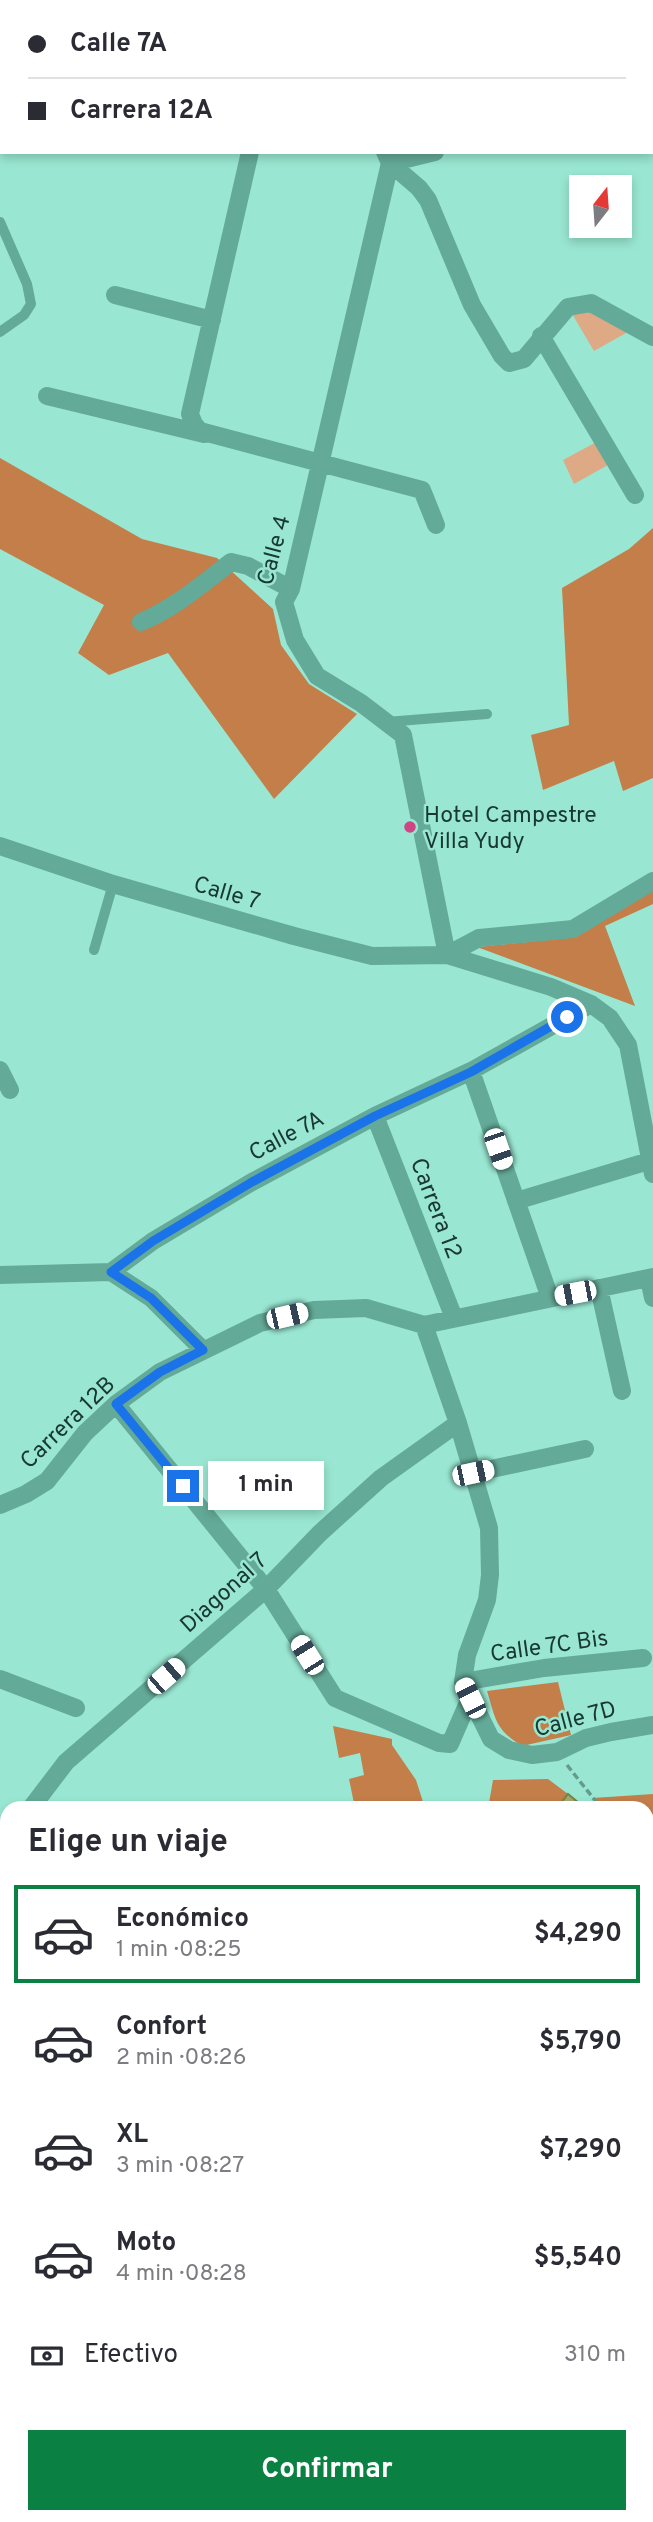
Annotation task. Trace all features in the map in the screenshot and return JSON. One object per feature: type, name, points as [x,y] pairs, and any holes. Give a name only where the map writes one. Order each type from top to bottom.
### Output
[{"type":"street","points":[[250,154],[190,414],[194,424],[200,431],[422,490],[436,525]]},
{"type":"street","points":[[388,157],[416,154]]},
{"type":"street","points":[[388,157],[428,200],[472,305],[502,356],[509,363],[524,359],[568,307],[591,303],[653,337]]},
{"type":"street","name":"Calle 4","points":[[388,157],[291,589],[284,601],[295,640],[317,676],[361,703],[403,735],[447,955]]},
{"type":"street","points":[[115,295],[212,320]]},
{"type":"street","points":[[541,336],[635,495]]},
{"type":"street","points":[[47,396],[319,463]]},
{"type":"street","points":[[141,622],[159,615],[182,600],[231,562],[248,566],[291,589]]},
{"type":"street","name":"Calle 7","points":[[0,846],[113,884],[372,956],[447,955]]},
{"type":"street","points":[[447,955],[479,938],[573,929],[653,881]]},
{"type":"street","points":[[447,955],[551,987],[590,1004],[610,1018],[628,1045],[651,1167],[516,1201]]},
{"type":"street","name":"Calle 7A","points":[[111,1272],[153,1241],[241,1188],[375,1116],[471,1072],[590,1004]]},
{"type":"street","points":[[0,1070],[10,1090]]},
{"type":"street","points":[[471,1072],[550,1298]]},
{"type":"street","name":"Carrera 12","points":[[375,1116],[454,1318]]},
{"type":"street","points":[[0,1275],[111,1272],[151,1298],[203,1350]]},
{"type":"street","points":[[116,1404],[266,1589],[335,1698],[439,1743],[450,1744],[467,1690],[467,1655],[487,1600],[490,1575],[489,1528],[458,1423],[424,1325],[651,1278],[653,1298]]},
{"type":"street","points":[[599,1288],[622,1391]]},
{"type":"street","name":"Carrera 12B","points":[[0,1505],[26,1494],[47,1480],[85,1433],[116,1404],[160,1372],[260,1323],[314,1310],[366,1308],[424,1325]]},
{"type":"street","name":"Diagonal 7","points":[[36,1801],[66,1762],[266,1589],[320,1533],[381,1478],[458,1423]]},
{"type":"street","points":[[473,1473],[585,1449]]},
{"type":"street","name":"Calle 7C Bis","points":[[467,1690],[544,1668],[643,1658]]},
{"type":"street","points":[[0,1679],[76,1708]]},
{"type":"street","name":"Calle 7D","points":[[467,1690],[491,1739],[509,1750],[532,1755],[557,1752],[586,1738],[653,1725]]},
{"type":"lane","points":[[0,222],[27,284],[31,304],[24,315],[0,332]]},
{"type":"lane","points":[[386,722],[487,714]]},
{"type":"lane","points":[[94,950],[113,884]]},
{"type":"path","points":[[557,1752],[596,1801]]},
{"type":"shaded area","points":[[591,303],[635,328],[594,351],[568,307]]},
{"type":"shaded area","points":[[602,439],[615,461],[574,484],[563,460]]},
{"type":"shaded area","points":[[0,458],[142,539],[217,558],[273,609],[281,645],[309,684],[357,714],[274,799],[168,653],[109,675],[78,653],[104,605],[0,549]]},
{"type":"shaded area","points":[[653,528],[653,778],[623,791],[614,761],[543,790],[531,735],[569,725],[562,588],[629,549]]},
{"type":"shaded area","points":[[653,885],[653,904],[605,926],[635,1006],[477,947],[577,937],[577,930]]},
{"type":"shaded area","points":[[558,1682],[571,1735],[522,1746],[501,1729],[487,1691]]},
{"type":"shaded area","points":[[333,1726],[392,1739],[392,1745],[416,1780],[423,1801],[354,1801],[349,1779],[364,1775],[360,1753],[339,1758]]},
{"type":"shaded area","points":[[548,1779],[568,1794],[562,1801],[489,1801],[493,1780]]},
{"type":"shaded area","points":[[653,1794],[653,1801],[597,1801],[593,1798]]},
{"type":"building","points":[[568,1794],[576,1801],[562,1801]]},
{"type":"place","name":"Hotel Campestre Villa Yudy","points":[[410,827]]},
{"type":"route","points":[[183,1486],[116,1404],[160,1372],[203,1350],[151,1298],[111,1272],[153,1241],[252,1182],[375,1116],[471,1072],[567,1017]]}]
